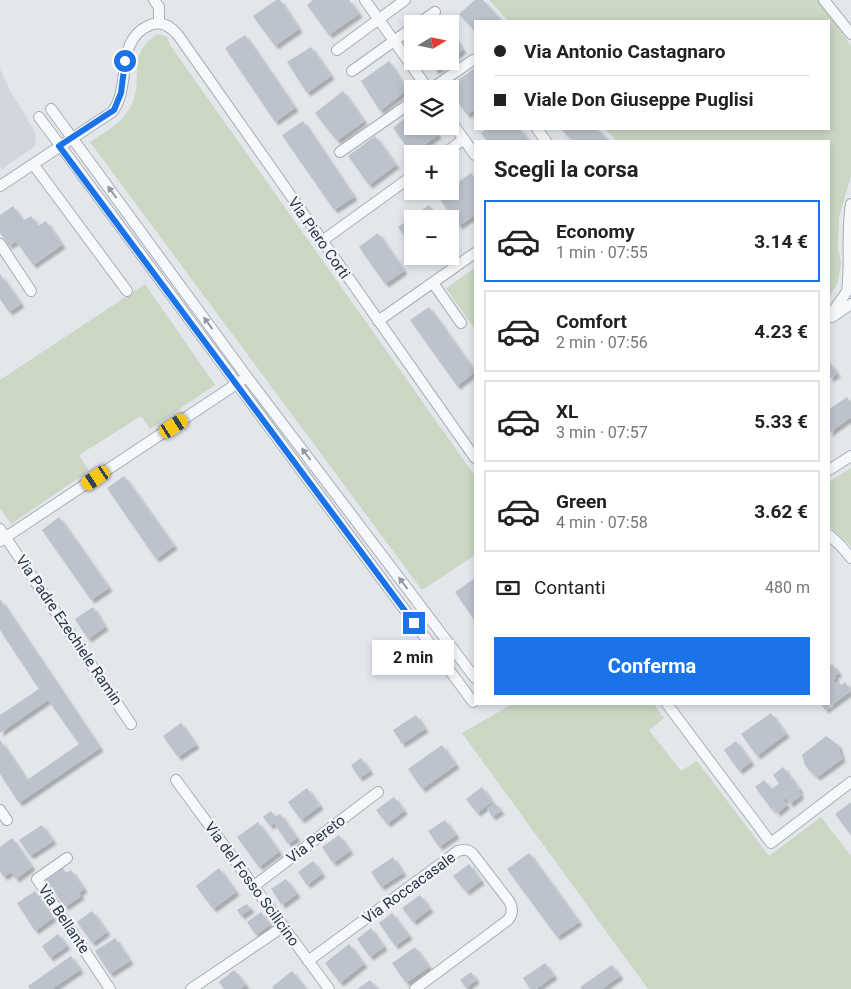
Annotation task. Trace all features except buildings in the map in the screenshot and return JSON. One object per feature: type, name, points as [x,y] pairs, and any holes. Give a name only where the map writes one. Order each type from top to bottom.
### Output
[{"type":"street","points":[[0,186],[114,110],[121,93],[129,46],[144,29],[159,23],[159,7],[154,0]]},
{"type":"street","points":[[365,0],[423,80]]},
{"type":"street","points":[[337,50],[405,0]]},
{"type":"street","points":[[824,0],[851,34]]},
{"type":"street","points":[[431,15],[435,12]]},
{"type":"street","name":"Via Piero Corti","points":[[159,23],[169,27],[178,35],[474,457]]},
{"type":"street","points":[[352,71],[404,34]]},
{"type":"street","points":[[443,80],[473,60]]},
{"type":"street","points":[[340,152],[404,108]]},
{"type":"street","points":[[51,109],[247,376],[474,677]]},
{"type":"street","points":[[39,117],[473,702]]},
{"type":"street","points":[[459,133],[474,154]]},
{"type":"street","points":[[457,145],[464,140]]},
{"type":"street","points":[[33,164],[127,291]]},
{"type":"street","points":[[322,241],[404,182]]},
{"type":"street","points":[[830,317],[849,289],[850,248],[848,219],[851,204]]},
{"type":"street","points":[[0,244],[31,290]]},
{"type":"street","points":[[378,321],[474,254]]},
{"type":"street","points":[[433,283],[461,323]]},
{"type":"street","points":[[830,317],[851,304]]},
{"type":"street","points":[[2,536],[247,376]]},
{"type":"street","points":[[830,469],[851,456]]},
{"type":"street","name":"Via Padre Ezechiele Ramin","points":[[2,536],[132,724]]},
{"type":"street","points":[[830,536],[842,546],[851,558]]},
{"type":"street","points":[[414,623],[426,614]]},
{"type":"street","points":[[668,705],[770,843],[851,782]]},
{"type":"street","name":"Via del Fosso Scilicino","points":[[176,780],[329,989]]},
{"type":"street","name":"Via Pereto","points":[[254,886],[378,792]]},
{"type":"street","points":[[0,810],[7,820]]},
{"type":"street","name":"Via Roccacasale","points":[[308,960],[458,852],[466,850],[473,854],[509,901],[512,915],[415,989]]},
{"type":"street","name":"Via Bellante","points":[[67,858],[37,879],[110,989]]},
{"type":"street","points":[[191,989],[284,926]]},
{"type":"shaded area","points":[[0,69],[11,92],[35,132],[36,141],[35,146],[2,169],[0,166]]},
{"type":"green space","points":[[489,0],[819,0],[851,46],[851,176],[839,218],[838,249],[841,263],[838,282],[830,296],[830,140],[616,140],[606,130],[830,130],[830,20],[507,20]]},
{"type":"green space","points":[[158,34],[167,37],[170,45],[474,475],[474,556],[422,590],[90,142],[113,127],[131,106],[135,96],[139,58],[142,49],[148,41]]},
{"type":"green space","points":[[474,269],[474,328],[446,288]]},
{"type":"green space","points":[[145,284],[215,385],[150,429],[141,416],[79,455],[89,471],[11,524],[0,508],[0,380]]},
{"type":"green space","points":[[851,468],[851,546],[830,527],[830,481]]},
{"type":"green space","points":[[510,705],[655,705],[664,718],[649,730],[681,771],[697,761],[769,856],[821,817],[851,856],[851,989],[648,989],[462,733]]},
{"type":"route","points":[[125,61],[121,93],[114,110],[59,146],[414,623]]}]
